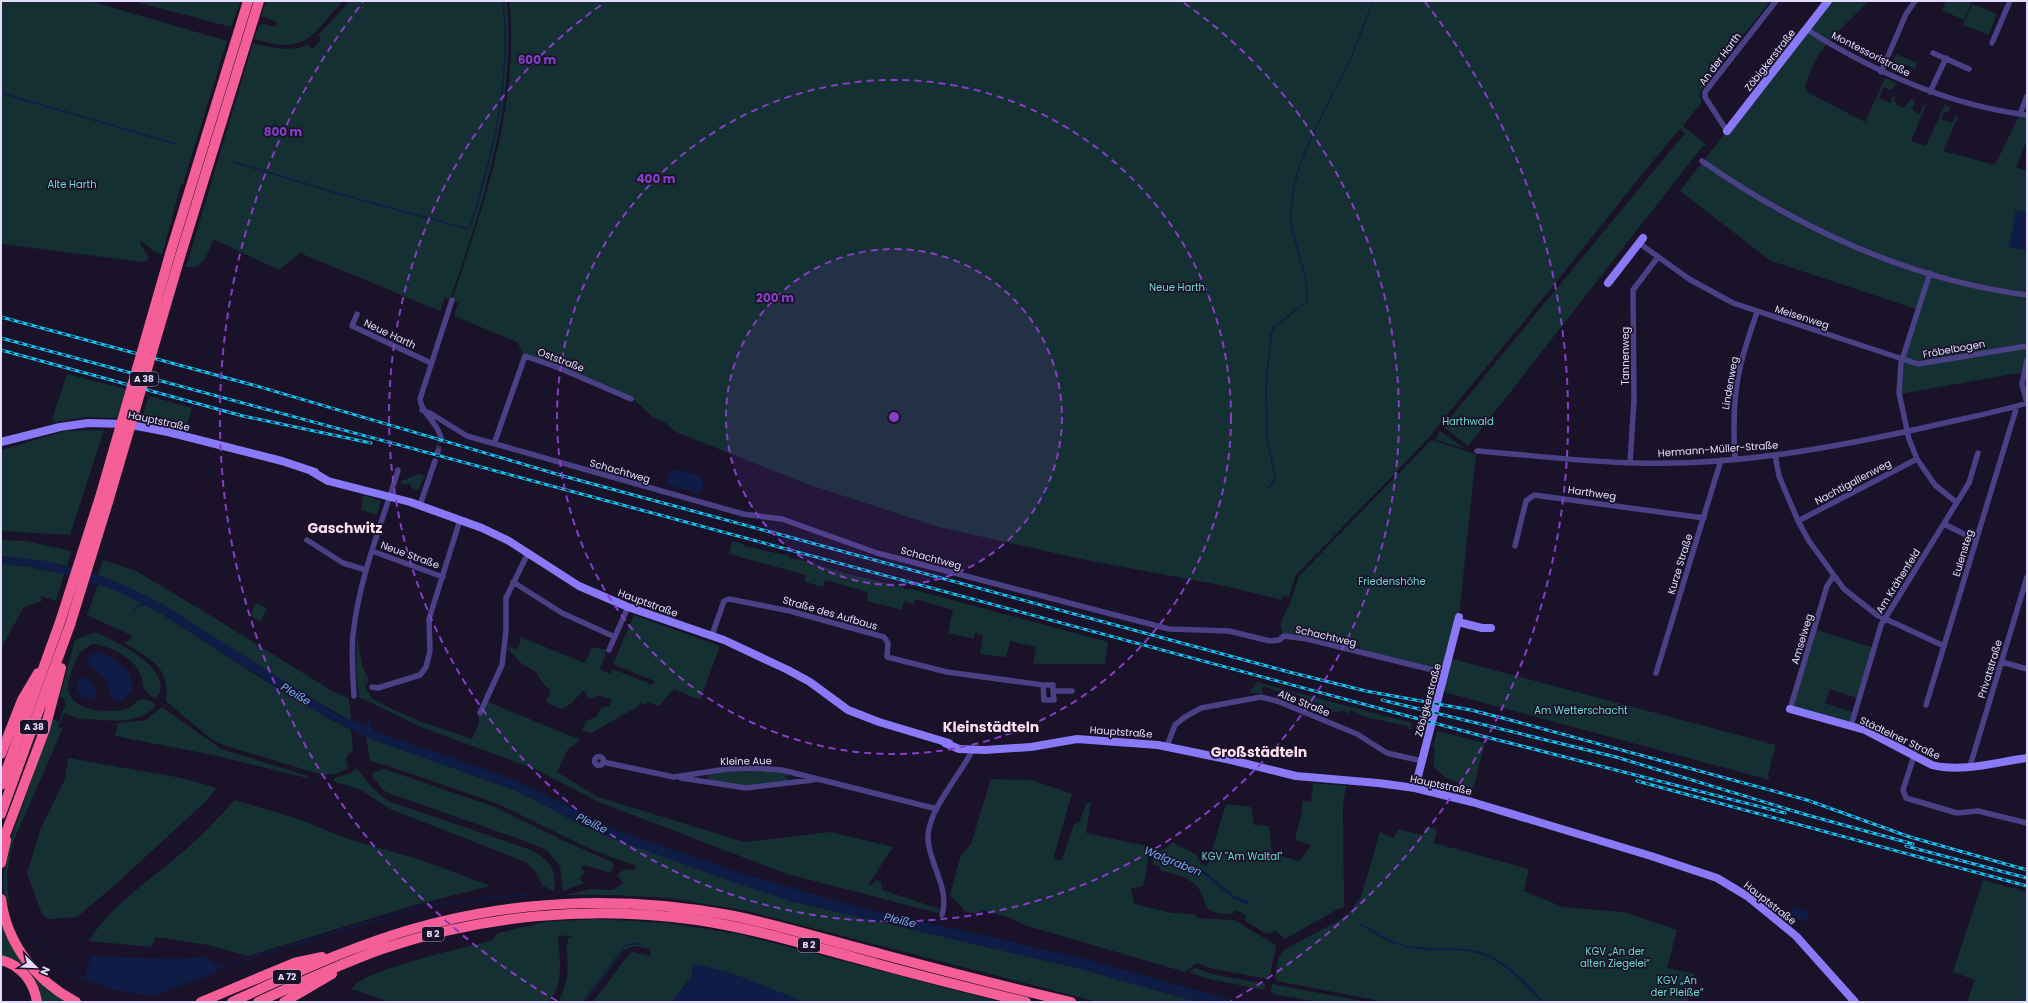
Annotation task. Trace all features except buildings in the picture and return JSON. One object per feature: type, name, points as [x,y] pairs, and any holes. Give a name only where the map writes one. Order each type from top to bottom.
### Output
[{"type":"highway","name":"A 38","points":[[175,255],[238,29],[248,1]]},
{"type":"highway","name":"A 38","points":[[1,785],[47,660],[65,624],[114,454],[175,255],[259,1]]},
{"type":"highway","name":"A 38","points":[[1,814],[65,639],[65,624]]},
{"type":"highway","points":[[1,846],[51,710],[60,672],[65,639]]},
{"type":"highway","points":[[1,754],[22,700],[47,660]]},
{"type":"highway","points":[[1,864],[10,823]]},
{"type":"highway","points":[[1,899],[11,934],[27,962],[50,986],[76,1002]]},
{"type":"highway","name":"B 2","points":[[342,953],[420,927],[501,909],[589,902],[647,904],[700,910],[767,923],[952,973],[1071,1002]]},
{"type":"highway","name":"B 2","points":[[352,961],[439,933],[516,918],[588,913],[654,915],[699,920],[754,931],[1026,1002]]},
{"type":"highway","points":[[202,1002],[294,963],[342,953]]},
{"type":"highway","name":"A 72","points":[[232,1002],[342,953]]},
{"type":"highway","points":[[1,960],[16,967],[26,975],[33,986],[37,1002]]},
{"type":"highway","points":[[284,1002],[308,990],[352,961]]},
{"type":"highway","name":"A 72","points":[[258,1002],[352,961]]},
{"type":"main road","name":"Zöbigkerstraße","points":[[1727,131],[1828,1]]},
{"type":"main road","points":[[1608,283],[1641,240]]},
{"type":"main road","name":"Hauptstraße","points":[[1,442],[60,427],[88,423],[126,424],[168,432],[282,461],[329,477],[342,484],[420,505],[509,541],[579,586],[628,607],[712,636],[799,676],[848,710],[945,743],[954,743],[971,749],[994,750],[1031,747],[1077,739],[1167,746],[1296,776],[1378,783],[1415,788],[1472,802],[1717,878],[1747,896],[1796,936],[1855,1002]]},
{"type":"main road","name":"Zöbigkerstraße","points":[[1415,788],[1458,619],[1482,628],[1491,628]]},
{"type":"main road","name":"Städtelner Straße","points":[[1790,709],[1872,733],[1914,756],[1941,768],[1970,766],[2027,758]]},
{"type":"street","name":"An der Harth","points":[[1727,131],[1704,97],[1705,92],[1776,1]]},
{"type":"street","points":[[1881,72],[1906,14],[1915,1]]},
{"type":"street","points":[[1992,43],[2010,1]]},
{"type":"street","name":"Montessoristraße","points":[[1806,30],[1848,55],[1881,72],[1930,92],[1982,107],[2027,115]]},
{"type":"street","points":[[1933,53],[1970,68]]},
{"type":"street","points":[[1930,92],[1946,58]]},
{"type":"street","points":[[2020,114],[2027,96]]},
{"type":"street","points":[[1702,161],[1749,192],[1805,224],[1866,251],[1930,273],[1986,288],[2027,295]]},
{"type":"street","name":"Meisenweg","points":[[1641,240],[1658,257],[1688,279],[1710,292],[1757,312],[1903,359]]},
{"type":"street","name":"Tannenweg","points":[[1630,463],[1634,392],[1633,290],[1658,257]]},
{"type":"street","name":"Fröbelbogen","points":[[1930,273],[1903,359],[1918,364],[2027,346]]},
{"type":"street","points":[[440,438],[437,428],[422,410],[420,399],[452,300]]},
{"type":"street","name":"Lindenweg","points":[[1735,459],[1733,421],[1737,382],[1740,366],[1757,312]]},
{"type":"street","name":"Neue Harth","points":[[357,314],[352,326],[431,363]]},
{"type":"street","name":"Oststraße","points":[[494,444],[525,356],[559,368],[631,399]]},
{"type":"street","points":[[1903,359],[1900,393],[1908,431],[1917,459],[1933,482],[1956,502]]},
{"type":"street","points":[[2027,360],[2022,384],[2027,403]]},
{"type":"street","name":"Hermann-Müller-Straße","points":[[1477,451],[1630,463],[1735,459],[1775,455],[1908,431],[2027,403]]},
{"type":"street","name":"Eulensteg","points":[[1926,705],[2017,406]]},
{"type":"street","name":"Schachtweg","points":[[422,410],[430,413],[467,436],[494,444],[743,514],[782,519],[877,553],[1169,629],[1229,631],[1270,641],[1279,640],[1284,636],[1293,637],[1445,673]]},
{"type":"street","name":"Am Krähenfeld","points":[[1851,726],[1885,618],[1969,483],[1978,453]]},
{"type":"street","points":[[1775,455],[1779,476],[1798,521],[1809,541],[1829,568],[1833,577],[1855,599],[1877,615],[1944,646]]},
{"type":"street","name":"Nachtigallenweg","points":[[1798,521],[1917,459]]},
{"type":"street","name":"Kurze Straße","points":[[1656,673],[1721,460]]},
{"type":"street","points":[[420,505],[435,461]]},
{"type":"street","points":[[354,696],[352,667],[353,636],[366,570],[398,470]]},
{"type":"street","name":"Harthweg","points":[[1516,546],[1526,501],[1534,495],[1704,518]]},
{"type":"street","points":[[372,687],[378,688],[420,675],[426,667],[430,651],[429,619],[460,520]]},
{"type":"street","points":[[1944,524],[1976,540]]},
{"type":"street","points":[[307,540],[343,563],[366,570]]},
{"type":"street","name":"Neue Straße","points":[[372,551],[443,576]]},
{"type":"street","points":[[480,713],[502,665],[506,631],[505,604],[513,582],[528,553]]},
{"type":"street","name":"Amselweg","points":[[1790,709],[1827,586],[1833,577]]},
{"type":"street","name":"Privatstraße","points":[[1970,766],[2027,577]]},
{"type":"street","points":[[513,582],[562,612],[615,637]]},
{"type":"street","name":"Straße des Aufbaus","points":[[712,636],[724,601],[730,599],[790,611],[884,637],[888,643],[887,657],[947,672],[1043,685],[1053,685],[1053,691]]},
{"type":"street","points":[[609,650],[628,607]]},
{"type":"street","points":[[2002,662],[2027,670]]},
{"type":"street","points":[[1043,685],[1044,700],[1054,700],[1053,691],[1072,690]]},
{"type":"street","name":"Alte Straße","points":[[1167,746],[1175,725],[1185,717],[1202,708],[1261,697],[1277,701],[1356,734],[1386,752],[1422,761]]},
{"type":"street","points":[[942,915],[944,908],[943,892],[928,839],[931,823],[937,809],[971,749]]},
{"type":"street","points":[[1914,756],[1903,790],[1906,798],[1957,813],[1978,811],[2027,823]]},
{"type":"street","name":"Kleine Aue","points":[[603,762],[674,777],[746,788],[817,779]]},
{"type":"street","name":"Kleine Aue","points":[[674,777],[727,769],[752,768],[782,770],[937,809]]},
{"type":"green space","name":"Alte Harth","points":[[1,1],[90,1],[227,41],[183,184],[181,184],[162,255],[155,252],[140,240],[141,246],[149,257],[147,261],[143,262],[1,244]]},
{"type":"green space","points":[[133,1],[241,1],[231,27]]},
{"type":"green space","points":[[266,1],[343,1],[323,24],[306,40],[297,44],[286,45],[254,39],[259,25],[264,24],[276,27],[277,22],[261,16]]},
{"type":"green space","points":[[350,1],[507,1],[507,77],[502,115],[494,153],[474,228],[450,300],[445,298],[440,311],[300,253],[279,270],[213,239],[207,255],[201,263],[197,266],[186,267],[253,43],[274,48],[288,49],[308,45],[313,49],[321,39],[318,35]]},
{"type":"green space","name":"Neue Harth","points":[[509,1],[1770,1],[1702,89],[1699,95],[1702,102],[1684,124],[1684,127],[1707,145],[1702,147],[1468,446],[1445,428],[1449,419],[1685,133],[1680,129],[1429,438],[1296,575],[1289,597],[1283,595],[1282,600],[1225,586],[1081,559],[939,527],[807,484],[676,432],[666,423],[654,418],[634,400],[559,368],[525,356],[517,342],[454,316],[458,303],[452,300],[487,191],[497,153],[504,115],[510,76],[511,38]]},
{"type":"green space","points":[[1828,1],[1868,1],[1823,48],[1811,71],[1805,87],[1809,93],[1865,122],[1885,78],[1898,84],[1891,90],[1884,87],[1879,98],[1890,103],[1893,96],[1895,97],[1894,101],[1896,104],[1904,108],[1911,99],[1915,101],[1912,110],[1920,114],[1924,104],[1926,105],[1911,141],[1926,146],[1947,102],[1946,105],[1951,107],[1948,113],[1944,112],[1941,119],[1952,123],[1955,116],[1958,117],[1943,151],[1995,165],[2020,114],[2027,115],[2027,140],[2016,168],[2027,170],[2027,360],[2024,372],[1900,394],[1901,363],[1919,310],[1771,261],[1680,191]]},
{"type":"green space","points":[[1946,1],[1972,1],[1964,20],[1942,10]]},
{"type":"green space","points":[[1972,4],[1997,14],[1989,35],[1963,25]]},
{"type":"green space","points":[[1896,54],[1917,63],[1915,69],[1904,64],[1900,72],[1907,75],[1906,77],[1890,69]]},
{"type":"green space","points":[[67,374],[126,389],[117,418],[86,417],[56,422],[52,419]]},
{"type":"green space","points":[[149,396],[192,408],[185,431],[141,421]]},
{"type":"green space","points":[[104,430],[70,535],[1,531],[1,450],[65,431]]},
{"type":"green space","points":[[1440,431],[1466,449],[1436,440]]},
{"type":"green space","name":"Friedenshöhe","points":[[1431,440],[1476,454],[1459,617],[1449,658],[1776,745],[1768,775],[1770,780],[1440,691],[1445,673],[1359,653],[1360,646],[1344,641],[1342,649],[1284,636],[1280,624],[1290,603],[1299,576]]},
{"type":"green space","points":[[418,474],[425,475],[418,490],[411,488],[411,484],[401,484],[402,481]]},
{"type":"green space","points":[[363,495],[381,501],[377,515],[361,510]]},
{"type":"green space","points":[[1,540],[26,541],[71,551],[67,566],[45,561],[1,556]]},
{"type":"green space","points":[[732,541],[743,544],[744,546],[789,556],[791,559],[798,559],[848,574],[905,589],[911,589],[1108,642],[1105,664],[1033,664],[1036,647],[1010,641],[1006,657],[980,654],[983,635],[975,633],[974,639],[948,633],[953,610],[915,599],[914,604],[904,601],[902,610],[867,601],[868,592],[825,580],[823,587],[805,582],[806,575],[729,554]]},
{"type":"green space","points":[[103,560],[136,571],[332,691],[349,698],[351,721],[281,680],[157,601],[98,575]]},
{"type":"green space","points":[[1,564],[25,566],[64,574],[56,601],[40,596],[42,601],[24,607],[1,648]]},
{"type":"green space","points":[[98,584],[118,591],[157,611],[264,680],[351,730],[353,753],[349,753],[346,760],[348,768],[336,774],[323,775],[223,745],[211,739],[166,701],[165,680],[162,672],[157,665],[143,654],[125,643],[133,636],[87,615]]},
{"type":"green space","points":[[256,603],[267,608],[261,621],[250,616]]},
{"type":"green space","points":[[634,615],[720,646],[700,700],[674,689],[659,706],[647,702],[646,705],[640,703],[639,706],[591,733],[582,731],[586,721],[596,717],[601,708],[609,706],[612,700],[598,695],[592,699],[586,696],[586,692],[582,691],[573,702],[562,709],[548,704],[546,700],[550,694],[550,690],[541,681],[536,672],[522,664],[507,648],[517,649],[521,640],[518,636],[585,663],[592,647],[607,650],[600,669],[610,674],[612,670],[618,671],[653,685],[654,681],[613,664]]},
{"type":"green space","points":[[1814,629],[1874,648],[1859,699],[1830,689],[1825,703],[1855,713],[1851,726],[1790,709]]},
{"type":"green space","points":[[96,632],[127,648],[148,664],[156,673],[160,683],[160,693],[155,698],[150,695],[145,690],[137,667],[126,657],[112,649],[92,644],[80,652],[72,669],[68,683],[70,696],[75,702],[89,709],[107,711],[127,709],[140,700],[148,701],[155,704],[155,706],[149,712],[141,716],[132,719],[111,721],[83,718],[82,720],[64,713],[58,727],[63,728],[13,842],[7,873],[9,903],[5,907],[3,879],[7,850],[53,719],[59,722],[64,707],[66,708],[65,700],[60,696],[75,640]]},
{"type":"green space","points":[[357,635],[362,666],[369,680],[365,686],[372,698],[392,709],[419,721],[472,739],[479,723],[478,712],[488,702],[581,740],[568,749],[557,772],[598,797],[744,842],[831,832],[893,847],[869,884],[872,885],[875,880],[881,882],[882,890],[940,909],[938,913],[787,874],[599,802],[535,769],[423,728],[359,697],[356,669]]},
{"type":"green space","points":[[1257,682],[1412,723],[1411,729],[1409,730],[1407,726],[1365,717],[1350,710],[1348,714],[1345,711],[1331,712],[1332,709],[1290,692],[1286,694],[1263,686],[1262,691],[1266,693],[1249,693]]},
{"type":"green space","points":[[162,707],[221,749],[308,776],[307,778],[213,755],[115,736],[118,723],[146,720]]},
{"type":"green space","points":[[1437,731],[1485,743],[1473,789],[1446,778],[1433,766],[1435,750],[1433,748]]},
{"type":"green space","points":[[366,737],[517,791],[606,836],[790,901],[1081,969],[1197,1002],[1098,1002],[743,910],[667,898],[615,895],[565,895],[591,889],[613,890],[623,883],[617,875],[625,870],[635,870],[636,866],[590,849],[496,803],[370,761]]},
{"type":"green space","points":[[68,758],[182,778],[217,788],[205,802],[116,884],[77,917],[48,919],[42,914],[27,873],[41,828],[65,779]]},
{"type":"green space","points":[[357,768],[371,787],[388,801],[535,852],[546,860],[553,870],[555,883],[554,891],[543,886],[535,871],[525,862],[390,809],[361,790],[333,781],[335,778],[350,773]]},
{"type":"green space","points":[[384,769],[495,807],[562,840],[612,862],[614,865],[611,873],[584,865],[581,868],[585,872],[579,878],[584,883],[563,891],[560,866],[547,850],[391,794],[383,790],[372,776],[374,772]]},
{"type":"green space","points":[[753,770],[781,772],[789,776],[785,776],[785,778],[789,778],[786,781],[746,786],[707,781],[708,773]]},
{"type":"green space","points":[[991,779],[1032,780],[1072,794],[1053,859],[1062,860],[1074,824],[1079,823],[1086,804],[1091,802],[1086,833],[1151,847],[1147,858],[1144,883],[1141,887],[1131,888],[1134,904],[1172,913],[1193,914],[1198,918],[1234,920],[1276,945],[1269,979],[1214,969],[1199,964],[1195,964],[1185,972],[1024,925],[1011,918],[982,910],[978,914],[963,911],[962,907],[950,896],[961,855],[971,844]]},
{"type":"green space","name":"KGV \"Am Waltal\"","points":[[1313,783],[1346,786],[1343,805],[1344,908],[1340,908],[1285,939],[1275,930],[1270,934],[1265,933],[1245,921],[1246,915],[1236,910],[1232,914],[1214,912],[1208,908],[1201,892],[1191,881],[1187,878],[1161,871],[1159,866],[1152,864],[1156,851],[1165,849],[1172,842],[1197,855],[1201,864],[1207,866],[1226,804],[1251,807],[1254,825],[1269,826],[1272,854],[1300,861],[1311,845],[1295,840],[1302,811],[1302,801],[1311,802]]},
{"type":"green space","points":[[235,800],[298,819],[351,840],[418,859],[491,886],[418,904],[248,956],[208,945],[156,937],[151,947],[89,941],[98,928],[118,906],[193,843]]},
{"type":"green space","name":"KGV „An der alten Ziegelei“","points":[[1425,827],[1437,829],[1434,843],[1529,869],[1524,891],[1563,907],[1624,912],[1677,930],[1667,968],[1695,974],[1687,1002],[1385,1002],[1277,981],[1275,978],[1278,959],[1284,950],[1347,916],[1361,897],[1380,832],[1394,838],[1398,829],[1423,835]]},
{"type":"green space","points":[[1983,880],[2027,892],[2027,1002],[1967,1002],[1975,980],[1953,972]]},
{"type":"green space","points":[[1,914],[10,938],[69,1002],[40,1002],[37,990],[1,956]]},
{"type":"green space","points":[[595,919],[667,923],[739,934],[1000,1002],[804,1002],[731,973],[693,971],[691,977],[672,1002],[593,1002],[629,954],[633,952],[651,956],[650,949],[634,946],[624,950],[585,1002],[558,1002],[562,995],[567,974],[568,960],[566,944],[568,944],[568,938],[574,937],[559,935],[559,979],[554,995],[549,1002],[390,1002],[352,989],[360,982],[374,974],[416,960],[491,941],[498,933],[545,922]]},
{"type":"green space","points":[[1195,968],[1216,975],[1266,984],[1264,990],[1205,978],[1189,972]]},
{"type":"green space","points":[[1272,984],[1367,1002],[1319,1002],[1273,994],[1271,991]]},
{"type":"water","points":[[2016,210],[2027,212],[2027,250],[2009,247]]},
{"type":"water","points":[[676,469],[700,476],[704,485],[700,492],[697,494],[667,484],[668,474]]},
{"type":"water","name":"Pleiße","points":[[1,556],[45,561],[113,580],[157,601],[340,716],[368,727],[368,721],[370,720],[372,728],[376,732],[499,774],[541,792],[611,828],[740,873],[859,907],[1082,958],[1239,1002],[1197,1002],[1081,969],[790,901],[735,883],[606,836],[517,791],[366,737],[313,710],[157,611],[118,591],[64,574],[25,566],[1,564]]},
{"type":"water","points":[[98,652],[117,661],[131,676],[132,690],[120,701],[115,701],[113,699],[104,678],[89,663],[89,655]]},
{"type":"water","points":[[83,677],[89,680],[96,689],[96,696],[92,700],[82,697],[77,689],[77,681]]},
{"type":"water","points":[[1155,851],[1203,870],[1234,896],[1249,901],[1249,906],[1233,898],[1201,872],[1154,853]]},
{"type":"water","points":[[1792,907],[1809,912],[1806,922],[1789,917]]},
{"type":"water","points":[[1361,923],[1387,938],[1409,946],[1473,950],[1491,956],[1499,960],[1513,971],[1544,1002],[1541,1002],[1524,984],[1497,962],[1481,954],[1453,950],[1424,950],[1408,948],[1379,936],[1360,925]]},
{"type":"water","points":[[91,956],[171,959],[204,957],[222,967],[213,974],[151,996],[115,990],[84,979]]},
{"type":"water","points":[[696,964],[731,973],[804,1002],[672,1002],[686,985],[691,976],[692,966]]},
{"type":"waterway","points":[[234,162],[336,193],[468,229],[470,227],[493,144],[503,87],[505,59],[503,1]]},
{"type":"waterway","points":[[1337,86],[1351,58],[1373,1]]},
{"type":"waterway","points":[[1306,302],[1306,285],[1291,218],[1294,185],[1311,137],[1334,91]]},
{"type":"waterway","points":[[1,93],[176,144]]},
{"type":"waterway","points":[[1275,477],[1267,437],[1266,384],[1271,335],[1274,327],[1304,304]]},
{"type":"waterway","points":[[1268,489],[1274,480]]},
{"type":"waterway","points":[[133,613],[138,606],[145,604]]},
{"type":"waterway","name":"Walgraben","points":[[1149,850],[1157,852]]},
{"type":"waterway","points":[[222,967],[428,905],[528,895]]},
{"type":"waterway","points":[[28,932],[50,955],[84,979]]},
{"type":"waterway","points":[[583,1002],[625,946],[630,944],[644,944]]},
{"type":"tunnel","points":[[438,451],[441,438]]},
{"type":"railway","points":[[1,317],[253,385],[567,477],[1289,672],[1366,691],[1471,710],[1807,800],[1910,837],[2027,870]]},
{"type":"railway","points":[[1,338],[1486,737],[1785,813]]},
{"type":"railway","points":[[1,350],[243,416],[371,443]]},
{"type":"railway","points":[[1382,700],[1616,757],[1807,815],[1913,844]]},
{"type":"railway","points":[[1637,781],[2027,886]]},
{"type":"railway","points":[[1906,846],[2027,878]]},
{"type":"district","name":"Gaschwitz","points":[[345,528]]},
{"type":"district","name":"Kleinstädteln","points":[[991,727]]},
{"type":"district","name":"Großstädteln","points":[[1259,752]]},
{"type":"park label","name":"Harthwald","points":[[1468,421]]},
{"type":"park label","name":"Am Wetterschacht","points":[[1581,710]]},
{"type":"park label","name":"KGV „An der Pleiße“","points":[[1677,986]]}]
